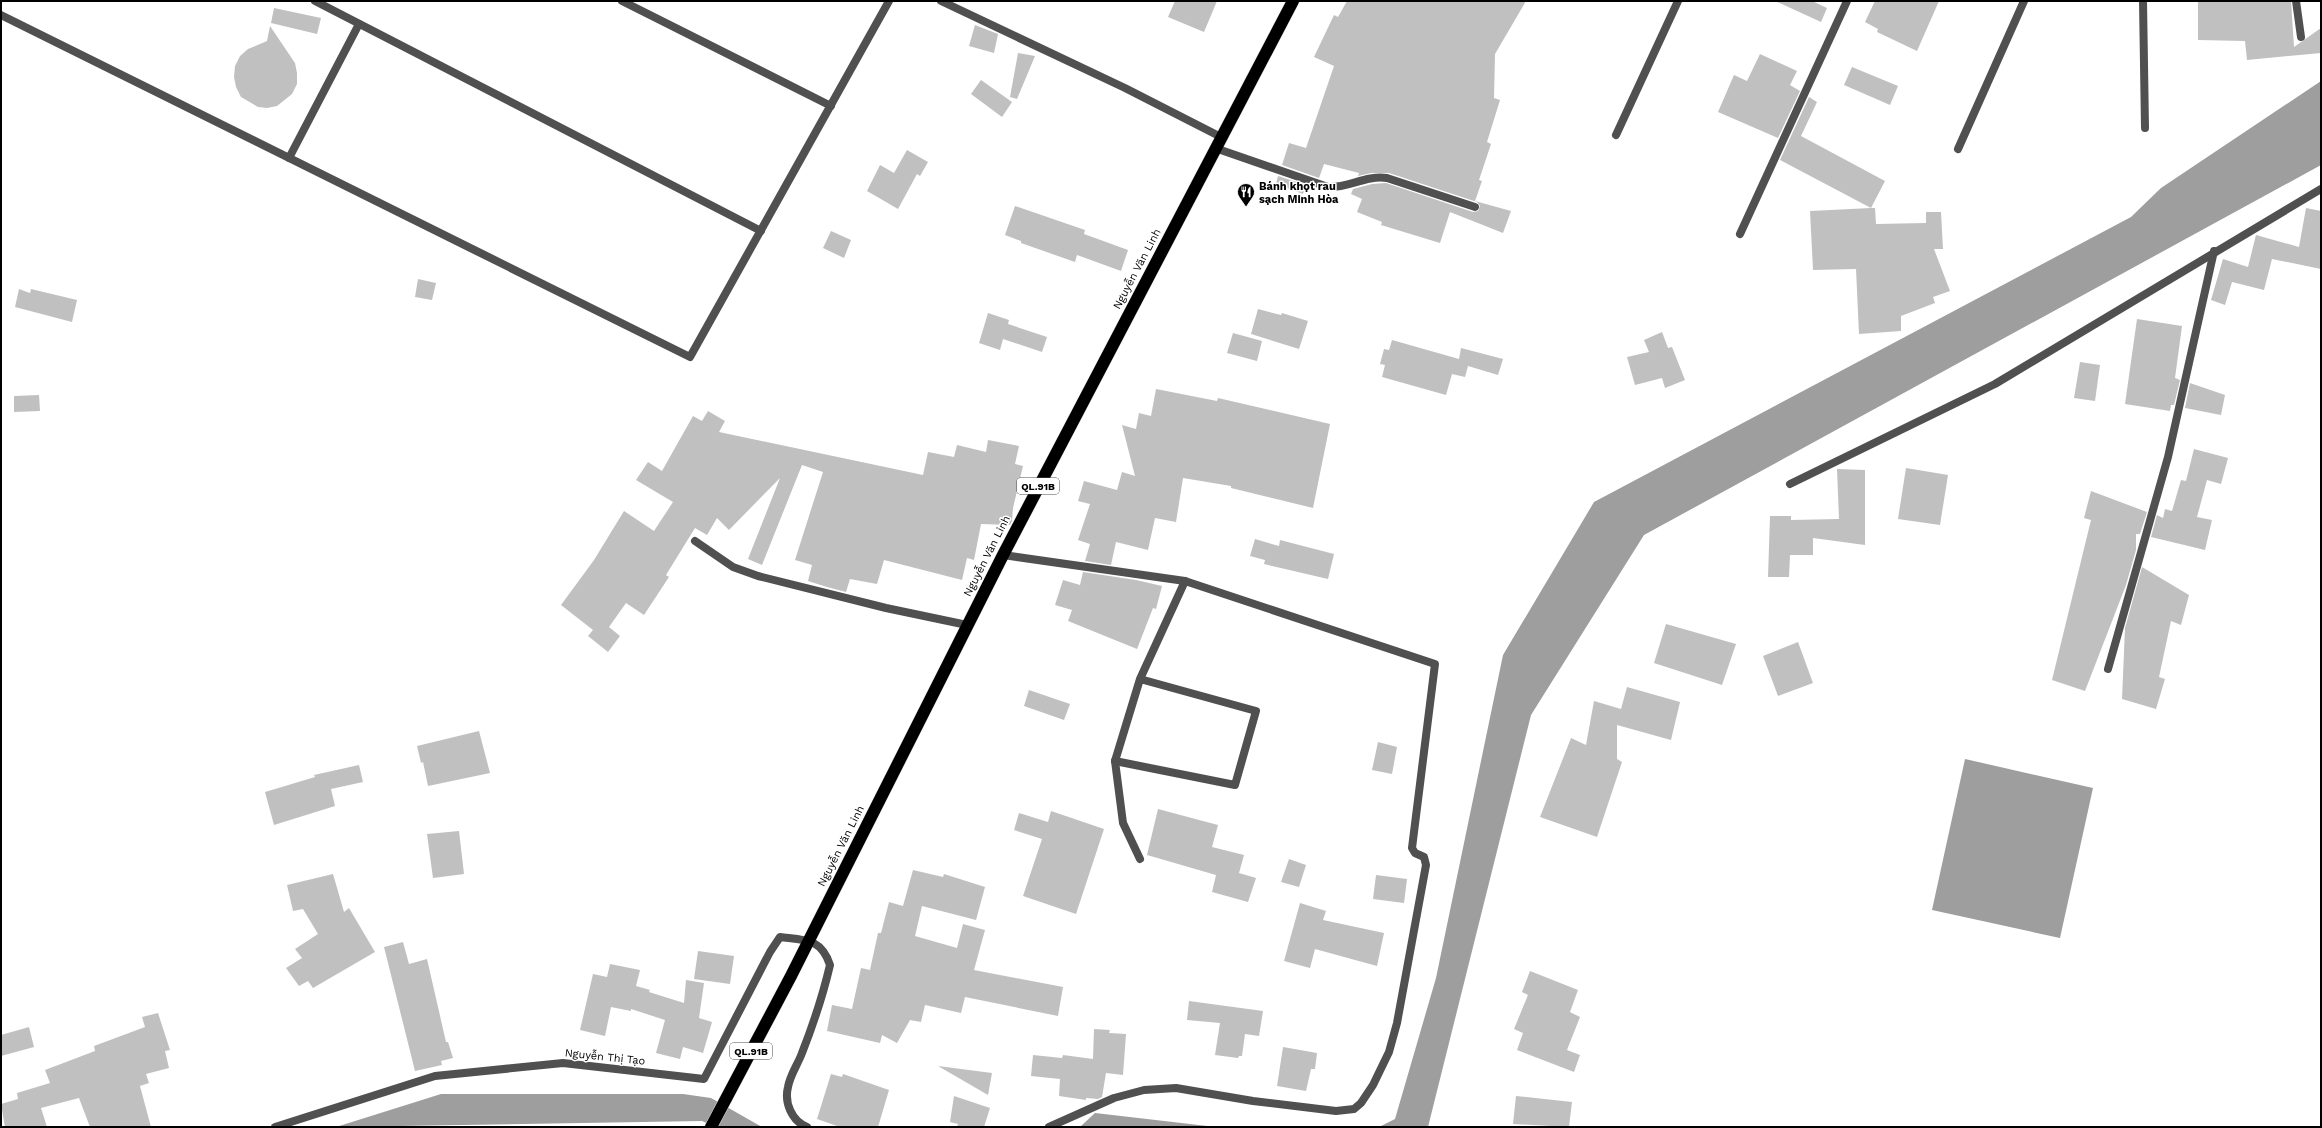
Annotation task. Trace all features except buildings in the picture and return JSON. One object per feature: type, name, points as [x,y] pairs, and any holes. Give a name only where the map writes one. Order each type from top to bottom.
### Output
[{"type":"highway","name":"Nguyễn Văn Linh","points":[[711,1127],[791,976],[967,624],[1293,1]]},
{"type":"street","points":[[315,1],[760,232]]},
{"type":"street","points":[[622,1],[831,106]]},
{"type":"street","points":[[1,15],[690,357],[889,1]]},
{"type":"street","points":[[941,1],[1125,88],[1218,142],[1328,187],[1340,188],[1375,176],[1387,178],[1475,207]]},
{"type":"street","points":[[1616,136],[1678,1]]},
{"type":"street","points":[[1740,234],[1847,1]]},
{"type":"street","points":[[1958,149],[2024,1]]},
{"type":"street","points":[[2143,1],[2145,128]]},
{"type":"street","points":[[2296,1],[2301,37]]},
{"type":"street","points":[[289,158],[359,24]]},
{"type":"street","points":[[1790,484],[1995,384],[2137,300],[2214,251],[2321,189]]},
{"type":"street","points":[[2108,669],[2168,457],[2214,251]]},
{"type":"street","points":[[695,541],[733,568],[758,576],[886,608],[967,624]]},
{"type":"street","points":[[1003,555],[1185,581],[1435,664],[1412,848],[1415,853],[1424,857],[1426,865],[1397,1023],[1389,1052],[1373,1084],[1361,1103],[1354,1109],[1336,1111],[1253,1101],[1176,1088],[1144,1090],[1114,1098],[1064,1124],[1049,1127]]},
{"type":"street","points":[[1140,859],[1123,823],[1115,761],[1140,679],[1185,581]]},
{"type":"street","points":[[1115,761],[1235,785],[1256,711],[1140,679]]},
{"type":"street","name":"Nguyễn Thị Tạo","points":[[275,1127],[435,1076],[562,1063],[704,1079],[770,952],[780,937],[808,941]]},
{"type":"street","points":[[807,1127],[798,1123],[792,1113],[788,1101],[787,1087],[802,1052],[830,965],[826,953],[820,946],[808,941]]},
{"type":"shaded area","points":[[2321,81],[2321,165],[1644,535],[1531,715],[1428,1127],[1379,1127],[1395,1119],[1436,978],[1503,655],[1594,502],[2131,217],[2161,188]]},
{"type":"shaded area","points":[[1965,759],[2093,788],[2060,938],[1932,910]]},
{"type":"shaded area","points":[[441,1094],[683,1094],[711,1098],[762,1127],[715,1127],[702,1121],[336,1127]]},
{"type":"shaded area","points":[[1095,1113],[1216,1127],[1080,1127]]},
{"type":"place","name":"Bánh khọt rau sạch Minh Hòa","points":[[1246,207]]}]
